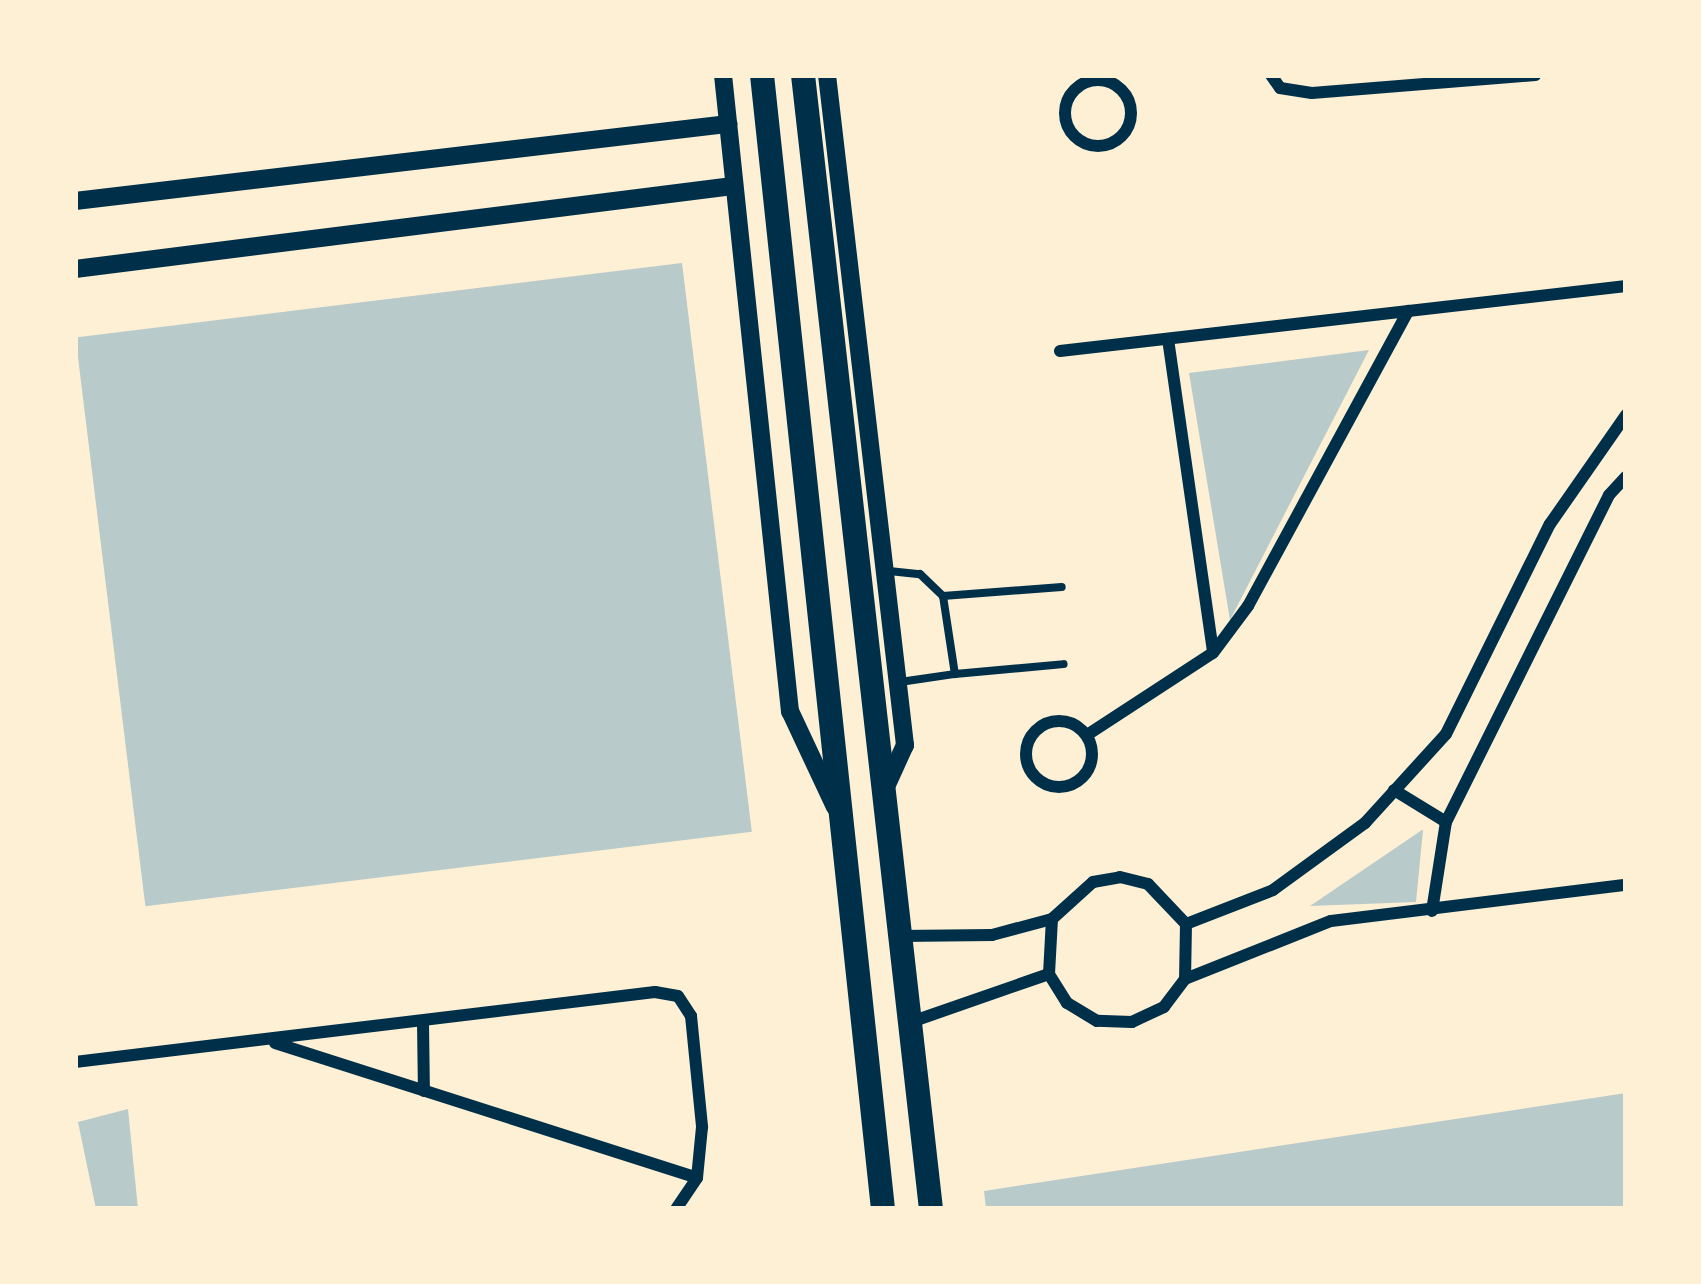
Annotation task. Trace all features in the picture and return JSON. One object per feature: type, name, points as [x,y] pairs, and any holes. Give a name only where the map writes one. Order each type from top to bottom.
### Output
[{"type":"main road","points":[[762,75],[878,1206]]},
{"type":"main road","points":[[803,75],[931,1209]]},
{"type":"street","points":[[724,75],[790,711],[838,815]]},
{"type":"street","points":[[827,75],[900,682],[905,746],[884,791]]},
{"type":"street","points":[[1271,75],[1280,88],[1312,94],[1535,75]]},
{"type":"street","points":[[1097,78],[1122,90],[1131,106],[1129,126],[1100,147],[1068,129],[1065,110],[1072,92],[1097,78]]},
{"type":"street","points":[[75,201],[728,124]]},
{"type":"street","points":[[75,269],[733,186]]},
{"type":"street","points":[[1060,351],[1626,286]]},
{"type":"street","points":[[1087,735],[1213,653],[1248,606],[1408,311]]},
{"type":"street","points":[[1168,339],[1213,653]]},
{"type":"street","points":[[1186,924],[1273,890],[1365,824],[1446,734],[1550,524],[1626,415]]},
{"type":"street","points":[[1432,911],[1446,822],[1609,495],[1626,477]]},
{"type":"street","points":[[1053,720],[1087,735],[1087,772],[1073,784],[1036,780],[1026,744],[1036,728],[1053,720]]},
{"type":"street","points":[[1394,790],[1446,822]]},
{"type":"street","points":[[900,936],[992,935],[1052,919],[1081,889],[1120,877],[1148,884],[1186,924],[1185,979]]},
{"type":"street","points":[[1052,919],[1049,974],[1067,1004],[1097,1021],[1132,1022],[1164,1007],[1185,979],[1331,921],[1626,885]]},
{"type":"street","points":[[910,1022],[1049,974]]},
{"type":"street","points":[[75,1062],[656,992],[678,996],[691,1016],[702,1126],[697,1178],[676,1209]]},
{"type":"street","points":[[423,1023],[424,1091]]},
{"type":"street","points":[[267,1041],[697,1178]]},
{"type":"lane","points":[[889,571],[920,574],[944,596],[955,674]]},
{"type":"lane","points":[[944,596],[1062,587]]},
{"type":"lane","points":[[900,682],[1064,664]]},
{"type":"shaded area","points":[[682,263],[752,832],[145,906],[76,337]]},
{"type":"shaded area","points":[[1369,350],[1230,620],[1189,373]]},
{"type":"shaded area","points":[[1422,830],[1416,902],[1310,906]]},
{"type":"shaded area","points":[[1626,1093],[1626,1209],[986,1209],[984,1191]]},
{"type":"shaded area","points":[[128,1109],[138,1209],[96,1209],[78,1122]]}]
